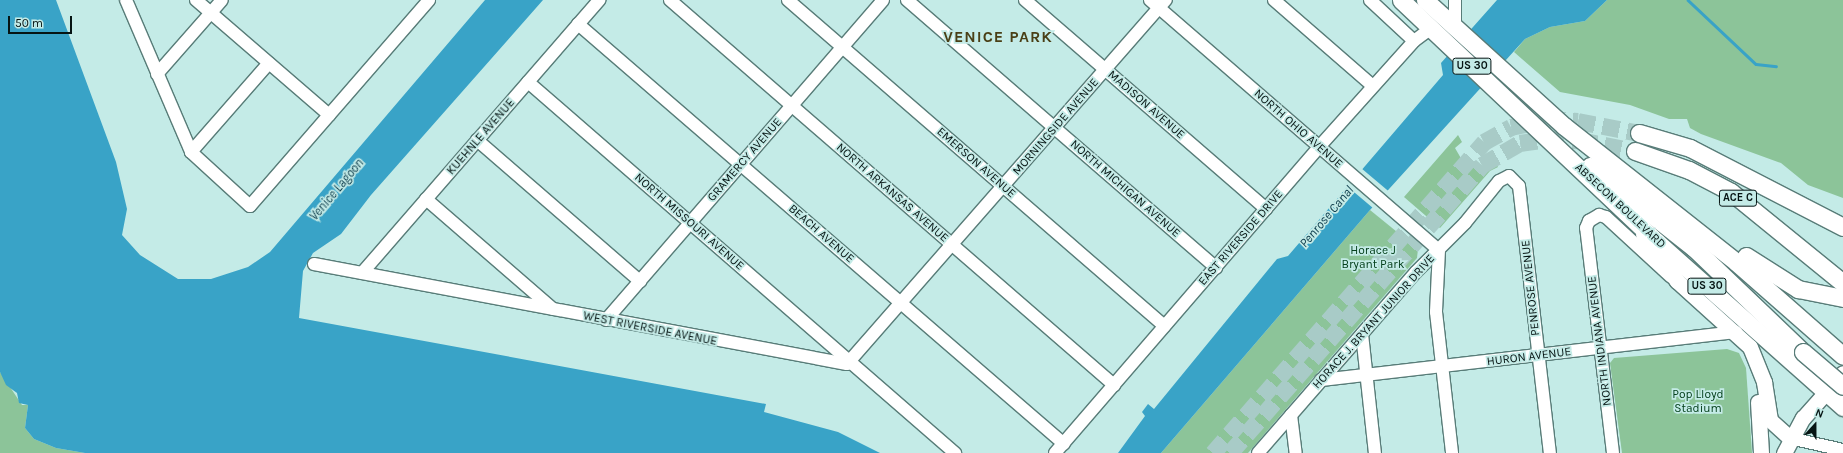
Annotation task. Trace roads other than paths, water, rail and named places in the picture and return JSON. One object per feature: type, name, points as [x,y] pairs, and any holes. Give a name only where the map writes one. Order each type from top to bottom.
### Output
[{"type":"highway","name":"ABSECON BOULEVARD","points":[[1401,0],[1442,31],[1508,88],[1663,204],[1760,282],[1843,356]]},
{"type":"highway","name":"ABSECON BOULEVARD","points":[[1425,0],[1442,31]]},
{"type":"highway","name":"ABSECON BOULEVARD","points":[[1508,88],[1543,131],[1635,222],[1843,407]]},
{"type":"highway","points":[[1543,131],[1682,238],[1803,352],[1843,386]]},
{"type":"highway","name":"ACE C","points":[[1639,133],[1665,140],[1700,153],[1843,227]]},
{"type":"highway","points":[[1665,140],[1738,183],[1835,268]]},
{"type":"highway","name":"ACE C","points":[[1635,151],[1689,170],[1731,192],[1835,268],[1843,283]]},
{"type":"highway","points":[[1663,204],[1716,234],[1790,286],[1814,294],[1843,298]]},
{"type":"main road","points":[[1635,222],[1677,281]]},
{"type":"main road","name":"ABSECON BOULEVARD","points":[[1677,281],[1736,332],[1757,361],[1770,420],[1790,438]]},
{"type":"main road","points":[[1757,361],[1761,453]]},
{"type":"main road","points":[[1784,453],[1790,438],[1843,373]]},
{"type":"street","points":[[126,0],[191,152],[250,206],[429,0]]},
{"type":"street","points":[[196,0],[329,115]]},
{"type":"street","points":[[157,74],[222,0]]},
{"type":"street","name":"KUEHNLE AVENUE","points":[[362,273],[599,0]]},
{"type":"street","name":"NORTH ARKANSAS AVENUE","points":[[670,0],[1114,385]]},
{"type":"street","name":"EMERSON AVENUE","points":[[788,0],[1165,326]]},
{"type":"street","name":"GRAMERCY AVENUE","points":[[606,320],[884,0]]},
{"type":"street","name":"NORTH MICHIGAN AVENUE","points":[[907,0],[1216,268]]},
{"type":"street","name":"MADISON AVENUE","points":[[1025,0],[1266,209]]},
{"type":"street","points":[[1274,0],[1373,86]]},
{"type":"street","points":[[1370,0],[1414,41]]},
{"type":"street","name":"ABSECON BOULEVARD","points":[[1437,0],[1442,31]]},
{"type":"street","points":[[1442,31],[1456,0]]},
{"type":"street","name":"MORNINGSIDE AVENUE","points":[[850,362],[1106,70],[1158,3]]},
{"type":"street","name":"NORTH OHIO AVENUE","points":[[1158,3],[1352,176],[1439,250]]},
{"type":"street","name":"BEACH AVENUE","points":[[578,24],[1064,444]]},
{"type":"street","name":"EAST RIVERSIDE DRIVE","points":[[1056,453],[1266,209],[1414,41],[1442,31]]},
{"type":"street","points":[[191,152],[269,63]]},
{"type":"street","name":"NORTH MISSOURI AVENUE","points":[[528,82],[850,362]]},
{"type":"street","points":[[477,140],[640,281]]},
{"type":"street","name":"HORACE J. BRYANT JUNIOR DRIVE","points":[[1258,453],[1321,380],[1439,250],[1499,181],[1509,176]]},
{"type":"street","name":"PENROSE AVENUE","points":[[1509,176],[1519,186],[1550,453]]},
{"type":"street","points":[[426,199],[554,310]]},
{"type":"street","name":"ABSECON BOULEVARD","points":[[1586,228],[1595,216],[1606,217],[1656,266],[1677,281]]},
{"type":"street","name":"NORTH INDIANA AVENUE","points":[[1586,228],[1613,453]]},
{"type":"street","points":[[1439,250],[1436,301],[1452,453]]},
{"type":"street","name":"WEST RIVERSIDE AVENUE","points":[[314,264],[835,364],[850,362]]},
{"type":"street","name":"HURON AVENUE","points":[[1321,380],[1736,332]]},
{"type":"street","points":[[1362,334],[1375,453]]},
{"type":"street","points":[[850,362],[955,453]]},
{"type":"street","points":[[1291,415],[1296,453]]},
{"type":"street","name":"ABSECON BOULEVARD","points":[[1790,438],[1843,450]]},
{"type":"water","name":"Venice Lagoon","points":[[0,0],[56,0],[116,162],[127,209],[122,235],[140,255],[178,279],[211,279],[248,267],[270,252],[485,0],[543,0],[371,195],[341,234],[313,253],[303,271],[299,318],[766,404],[764,412],[838,432],[880,453],[85,453],[56,448],[34,439],[25,428],[28,405],[19,403],[17,393],[6,385],[0,372]]},
{"type":"water","name":"Penrose Canal","points":[[1497,0],[1607,0],[1585,21],[1550,27],[1525,39],[1370,210],[1161,453],[1118,453],[1145,416],[1142,412],[1148,404],[1154,409],[1277,259],[1288,256],[1443,75],[1441,63]]},
{"type":"waterway","points":[[1688,0],[1756,64],[1776,66]]},
{"type":"tunnel","points":[[1213,453],[1484,142],[1511,127],[1548,119],[1578,121],[1639,133]]},
{"type":"tunnel","points":[[1230,453],[1482,165],[1520,143],[1547,139],[1580,140],[1635,151]]},
{"type":"district","name":"VENICE PARK","points":[[998,37]]},
{"type":"park label","name":"Horace J Bryant Park","points":[[1373,258]]},
{"type":"park label","name":"Pop Lloyd Stadium","points":[[1698,402]]}]
